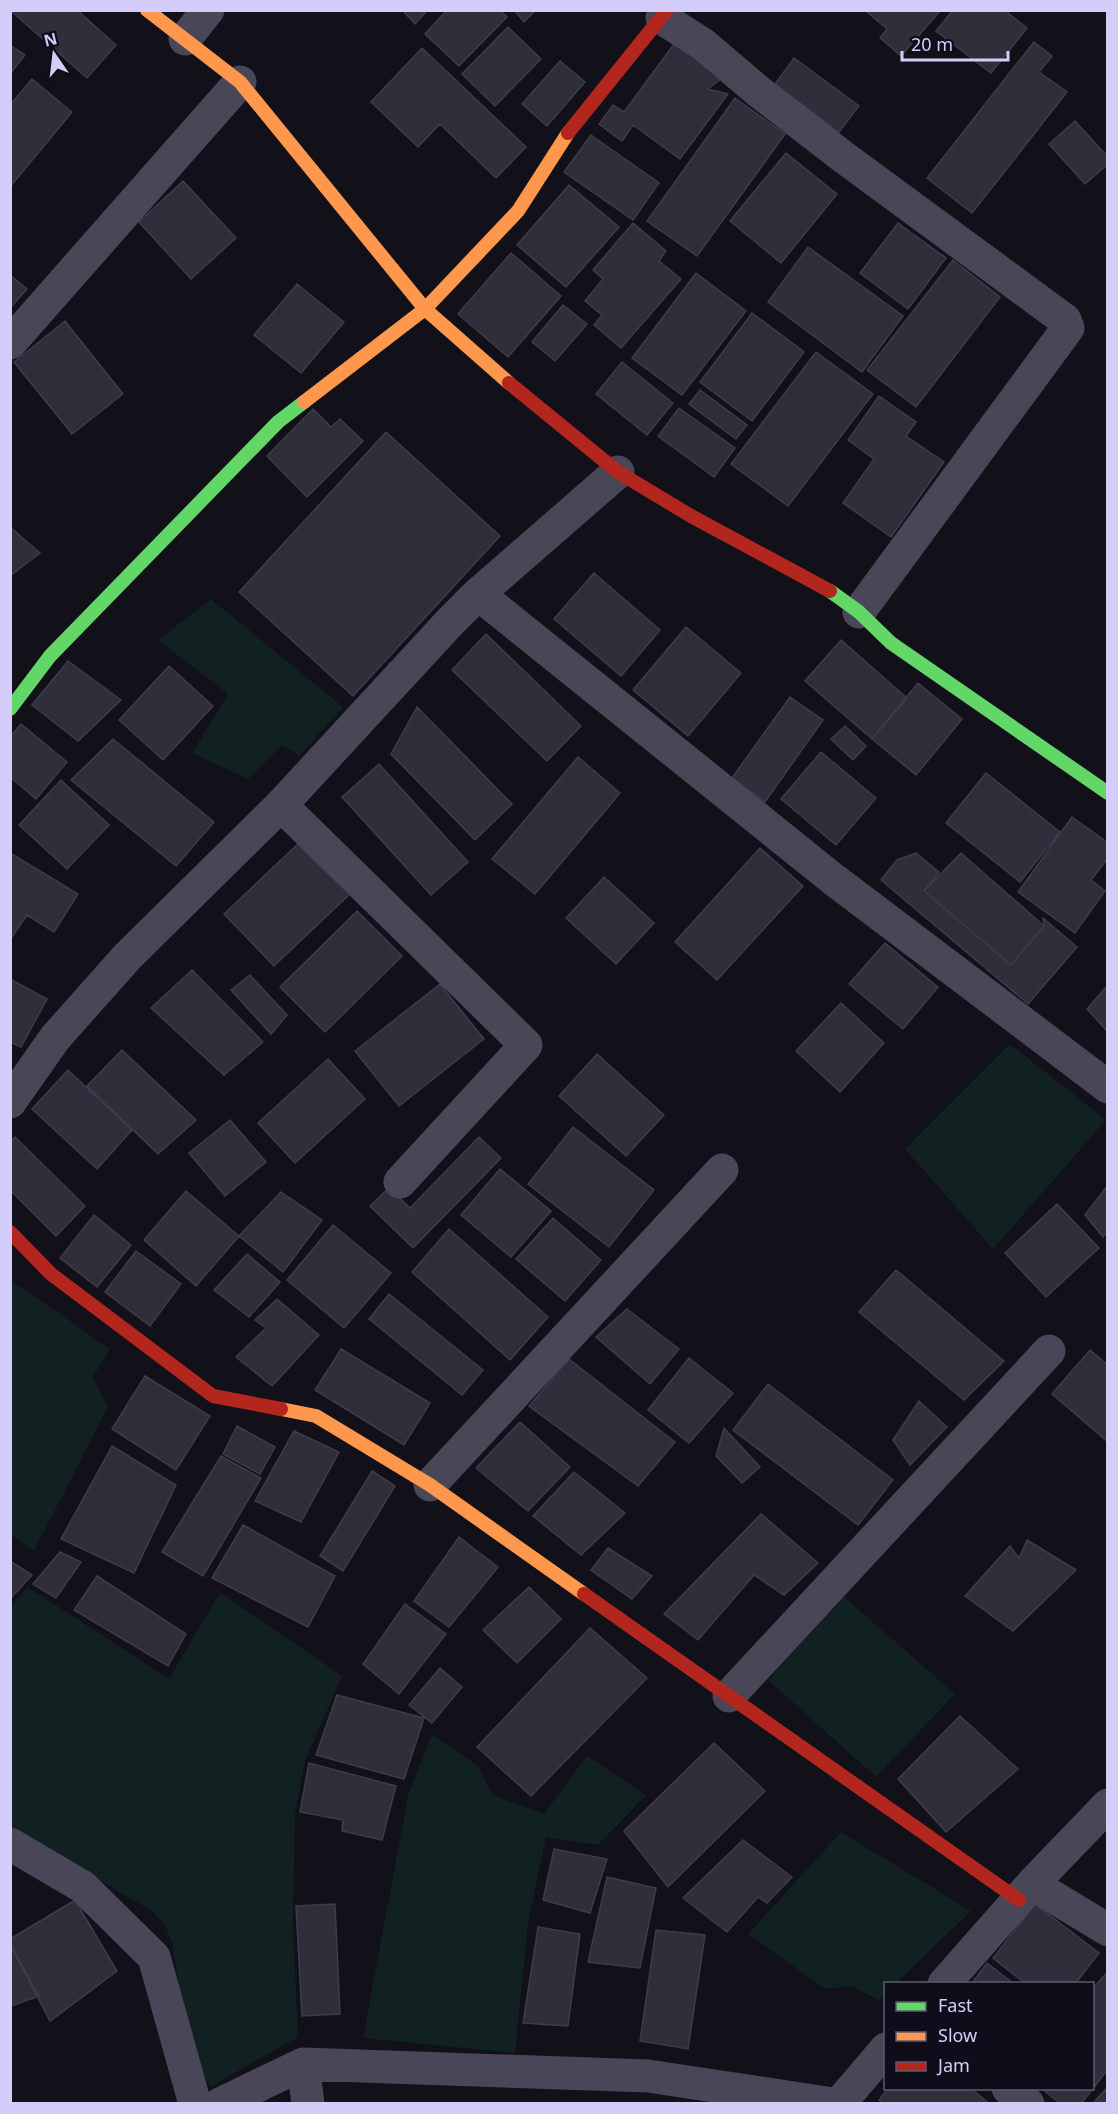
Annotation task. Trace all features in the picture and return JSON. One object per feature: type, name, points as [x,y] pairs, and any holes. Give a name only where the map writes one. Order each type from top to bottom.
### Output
[{"type":"street","points":[[147,10],[240,82],[425,309],[515,389],[618,472],[691,516],[829,591],[859,612],[891,644],[1107,793]]},
{"type":"street","points":[[185,39],[208,10]]},
{"type":"street","points":[[10,709],[50,656],[278,422],[425,309],[490,242],[518,210],[568,134],[664,14],[758,91],[1065,320],[1068,328],[859,612]]},
{"type":"street","points":[[10,343],[240,82]]},
{"type":"street","points":[[10,1102],[55,1038],[127,957],[281,805],[478,594],[618,472]]},
{"type":"street","points":[[478,594],[833,879],[1107,1087]]},
{"type":"street","points":[[281,805],[526,1045],[400,1182]]},
{"type":"street","points":[[430,1485],[722,1170]]},
{"type":"street","points":[[10,1232],[51,1274],[213,1396],[316,1416],[430,1485],[729,1696],[1026,1892],[1107,1930]]},
{"type":"street","points":[[729,1696],[1050,1351]]},
{"type":"street","points":[[945,1982],[1107,1806]]},
{"type":"street","points":[[10,1844],[83,1887],[154,1957],[195,2103]]},
{"type":"street","points":[[839,2103],[884,2050]]},
{"type":"street","points":[[220,2103],[303,2064],[648,2076],[833,2103]]},
{"type":"street","points":[[303,2064],[308,2103]]},
{"type":"street","points":[[1011,2090],[1028,2103]]},
{"type":"shaded area","points":[[211,599],[343,707],[299,756],[282,745],[248,779],[192,753],[228,694],[158,640]]},
{"type":"shaded area","points":[[1010,1044],[1106,1120],[993,1249],[905,1149]]},
{"type":"shaded area","points":[[10,1279],[110,1349],[93,1377],[108,1407],[34,1551],[11,1535]]},
{"type":"shaded area","points":[[28,1587],[169,1679],[220,1592],[342,1676],[305,1761],[295,1814],[293,1927],[298,2037],[210,2087],[197,2061],[185,2026],[172,1942],[164,1923],[152,1911],[11,1828],[10,1606]]},
{"type":"shaded area","points":[[842,1595],[955,1694],[876,1777],[768,1680]]},
{"type":"shaded area","points":[[432,1734],[479,1767],[492,1795],[544,1814],[587,1756],[646,1795],[598,1845],[546,1837],[528,1923],[515,2053],[363,2038],[408,1796]]},
{"type":"shaded area","points":[[841,1832],[971,1911],[897,1982],[884,1982],[884,1995],[879,2000],[852,1987],[824,1988],[748,1934]]},
{"type":"building","points":[[10,10],[77,10],[116,45],[87,78]]},
{"type":"building","points":[[402,10],[428,10],[415,24]]},
{"type":"building","points":[[447,10],[500,10],[507,17],[459,66],[425,34]]},
{"type":"building","points":[[514,10],[536,10],[524,22]]},
{"type":"building","points":[[865,10],[940,11],[901,56],[880,38],[887,29]]},
{"type":"building","points":[[953,10],[1004,10],[1027,28],[991,73],[936,31]]},
{"type":"building","points":[[508,27],[541,59],[495,106],[462,74]]},
{"type":"building","points":[[677,40],[726,75],[708,89],[728,94],[680,159],[633,125],[622,141],[599,124],[613,105],[624,112]]},
{"type":"building","points":[[1034,42],[1052,56],[1039,72],[1067,92],[972,213],[927,178]]},
{"type":"building","points":[[10,45],[25,55],[10,74]]},
{"type":"building","points":[[422,48],[526,147],[496,178],[440,124],[418,147],[371,102]]},
{"type":"building","points":[[794,58],[859,106],[839,132],[775,84]]},
{"type":"building","points":[[560,61],[585,82],[547,126],[522,104]]},
{"type":"building","points":[[32,79],[72,112],[10,187],[10,105]]},
{"type":"building","points":[[735,98],[785,134],[697,256],[647,221]]},
{"type":"building","points":[[1075,121],[1108,157],[1108,164],[1085,184],[1049,144]]},
{"type":"building","points":[[591,135],[659,183],[633,220],[564,172]]},
{"type":"building","points":[[786,153],[837,194],[781,263],[730,221]]},
{"type":"building","points":[[183,181],[236,238],[191,279],[139,222]]},
{"type":"building","points":[[569,185],[619,227],[566,287],[517,245]]},
{"type":"building","points":[[633,223],[666,251],[659,261],[681,279],[621,348],[594,325],[602,315],[585,301],[603,279],[593,270]]},
{"type":"building","points":[[898,223],[946,258],[908,309],[860,273]]},
{"type":"building","points":[[808,247],[903,316],[862,372],[768,302]]},
{"type":"building","points":[[511,253],[561,296],[508,357],[458,314]]},
{"type":"building","points":[[953,260],[1000,297],[916,407],[867,370]]},
{"type":"building","points":[[696,273],[746,311],[682,395],[632,358]]},
{"type":"building","points":[[10,275],[27,289],[10,308]]},
{"type":"building","points":[[297,284],[344,322],[301,373],[254,335]]},
{"type":"building","points":[[563,305],[587,324],[555,361],[532,342]]},
{"type":"building","points":[[752,313],[804,352],[752,421],[700,382]]},
{"type":"building","points":[[65,321],[123,394],[72,434],[14,362]]},
{"type":"building","points":[[816,352],[873,394],[788,506],[731,464]]},
{"type":"building","points":[[622,362],[673,403],[647,435],[596,394]]},
{"type":"building","points":[[700,390],[747,425],[736,439],[689,404]]},
{"type":"building","points":[[879,396],[916,422],[906,436],[944,462],[891,537],[843,503],[874,459],[848,440]]},
{"type":"building","points":[[679,408],[735,448],[714,477],[658,436]]},
{"type":"building","points":[[313,409],[331,427],[340,419],[363,441],[307,497],[267,456]]},
{"type":"building","points":[[386,432],[500,536],[353,696],[239,592]]},
{"type":"building","points":[[10,527],[40,553],[10,576]]},
{"type":"building","points":[[594,573],[660,630],[621,676],[554,619]]},
{"type":"building","points":[[686,627],[741,673],[688,736],[633,690]]},
{"type":"building","points":[[486,634],[581,726],[547,761],[452,670]]},
{"type":"building","points":[[841,640],[907,698],[872,739],[805,681]]},
{"type":"building","points":[[68,661],[121,700],[78,741],[32,705]]},
{"type":"building","points":[[169,666],[213,706],[163,760],[119,720]]},
{"type":"building","points":[[918,683],[962,719],[916,775],[872,739]]},
{"type":"building","points":[[790,697],[823,720],[765,802],[732,778]]},
{"type":"building","points":[[417,707],[512,804],[475,840],[391,754]]},
{"type":"building","points":[[21,724],[67,762],[36,799],[10,777],[10,737]]},
{"type":"building","points":[[845,726],[866,746],[853,760],[831,739]]},
{"type":"building","points":[[113,739],[214,822],[176,866],[71,780]]},
{"type":"building","points":[[821,752],[876,798],[836,845],[781,799]]},
{"type":"building","points":[[578,757],[620,793],[535,894],[492,859]]},
{"type":"building","points":[[379,764],[468,862],[431,895],[342,797]]},
{"type":"building","points":[[986,773],[1060,832],[1020,882],[946,823]]},
{"type":"building","points":[[61,780],[109,825],[67,869],[19,825]]},
{"type":"building","points":[[1072,817],[1108,843],[1108,858],[1091,880],[1105,891],[1075,933],[1018,892]]},
{"type":"building","points":[[301,841],[351,893],[274,966],[224,914]]},
{"type":"building","points":[[760,848],[803,886],[717,980],[675,942]]},
{"type":"building","points":[[10,853],[78,894],[54,932],[27,915],[10,940]]},
{"type":"building","points":[[916,853],[939,872],[924,891],[1011,965],[1044,926],[1043,918],[1077,947],[1028,1004],[881,880],[897,860]]},
{"type":"building","points":[[961,853],[1044,926],[1011,965],[924,891]]},
{"type":"building","points":[[604,877],[654,923],[616,964],[566,918]]},
{"type":"building","points":[[357,911],[402,956],[325,1032],[280,987]]},
{"type":"building","points":[[885,943],[938,987],[903,1029],[849,984]]},
{"type":"building","points":[[192,970],[263,1042],[224,1075],[151,1008]]},
{"type":"building","points":[[250,975],[287,1015],[271,1034],[231,990]]},
{"type":"building","points":[[10,979],[47,999],[21,1047],[10,1042]]},
{"type":"building","points":[[440,984],[484,1039],[399,1106],[355,1051]]},
{"type":"building","points":[[1108,985],[1108,1032],[1087,1009]]},
{"type":"building","points":[[841,1003],[884,1043],[840,1092],[796,1051]]},
{"type":"building","points":[[122,1050],[196,1120],[158,1154],[87,1086]]},
{"type":"building","points":[[597,1054],[664,1115],[626,1156],[559,1096]]},
{"type":"building","points":[[328,1059],[365,1099],[295,1163],[258,1123]]},
{"type":"building","points":[[68,1070],[132,1130],[97,1169],[32,1109]]},
{"type":"building","points":[[230,1120],[266,1162],[225,1196],[189,1153]]},
{"type":"building","points":[[573,1127],[654,1190],[609,1247],[528,1184]]},
{"type":"building","points":[[15,1137],[85,1206],[56,1236],[10,1190],[10,1142]]},
{"type":"building","points":[[479,1137],[501,1158],[413,1248],[370,1206],[389,1188],[410,1208]]},
{"type":"building","points":[[500,1169],[551,1211],[511,1257],[461,1215]]},
{"type":"building","points":[[1108,1185],[1108,1232],[1103,1237],[1085,1215]]},
{"type":"building","points":[[186,1191],[239,1236],[196,1286],[144,1240]]},
{"type":"building","points":[[281,1192],[322,1220],[283,1272],[239,1236]]},
{"type":"building","points":[[1057,1204],[1099,1248],[1046,1297],[1005,1253]]},
{"type":"building","points":[[94,1215],[131,1245],[97,1287],[60,1258]]},
{"type":"building","points":[[553,1218],[601,1260],[565,1301],[516,1259]]},
{"type":"building","points":[[333,1225],[391,1273],[344,1328],[287,1280]]},
{"type":"building","points":[[449,1229],[548,1317],[510,1360],[412,1272]]},
{"type":"building","points":[[136,1251],[181,1284],[150,1326],[105,1292]]},
{"type":"building","points":[[247,1254],[280,1282],[249,1317],[214,1290]]},
{"type":"building","points":[[896,1270],[1004,1361],[964,1400],[859,1312]]},
{"type":"building","points":[[389,1294],[483,1370],[462,1395],[369,1319]]},
{"type":"building","points":[[277,1299],[319,1335],[272,1386],[236,1357],[266,1328],[255,1320]]},
{"type":"building","points":[[627,1309],[679,1349],[650,1384],[596,1337]]},
{"type":"building","points":[[341,1349],[430,1403],[404,1445],[315,1390]]},
{"type":"building","points":[[1090,1350],[1108,1365],[1108,1442],[1052,1394]]},
{"type":"building","points":[[689,1358],[733,1393],[689,1443],[648,1410]]},
{"type":"building","points":[[569,1359],[675,1442],[638,1486],[529,1406]]},
{"type":"building","points":[[145,1376],[210,1416],[176,1470],[112,1429]]},
{"type":"building","points":[[768,1384],[893,1480],[858,1525],[733,1430]]},
{"type":"building","points":[[919,1401],[947,1427],[910,1465],[893,1440]]},
{"type":"building","points":[[520,1422],[570,1467],[528,1511],[476,1468]]},
{"type":"building","points":[[237,1426],[275,1447],[260,1474],[223,1454]]},
{"type":"building","points":[[724,1428],[760,1467],[742,1483],[716,1456]]},
{"type":"building","points":[[294,1431],[339,1452],[301,1522],[255,1501]]},
{"type":"building","points":[[112,1446],[176,1485],[134,1573],[61,1539]]},
{"type":"building","points":[[221,1456],[261,1478],[203,1576],[162,1552]]},
{"type":"building","points":[[372,1471],[395,1486],[343,1571],[320,1556]]},
{"type":"building","points":[[574,1472],[625,1513],[581,1555],[533,1516]]},
{"type":"building","points":[[761,1514],[818,1563],[784,1595],[754,1575],[698,1640],[664,1614]]},
{"type":"building","points":[[243,1525],[335,1576],[308,1627],[212,1578]]},
{"type":"building","points":[[459,1537],[498,1567],[449,1627],[414,1601]]},
{"type":"building","points":[[1027,1540],[1076,1570],[1013,1631],[965,1596],[1010,1546],[1019,1558]]},
{"type":"building","points":[[608,1548],[652,1576],[632,1599],[591,1570]]},
{"type":"building","points":[[60,1552],[81,1562],[56,1598],[33,1584]]},
{"type":"building","points":[[10,1561],[32,1575],[10,1599]]},
{"type":"building","points":[[97,1576],[186,1634],[168,1666],[74,1610]]},
{"type":"building","points":[[529,1587],[561,1619],[517,1663],[483,1630]]},
{"type":"building","points":[[405,1604],[446,1634],[399,1694],[363,1664]]},
{"type":"building","points":[[590,1628],[647,1678],[531,1796],[477,1747]]},
{"type":"building","points":[[440,1668],[462,1687],[432,1723],[409,1705]]},
{"type":"building","points":[[337,1695],[424,1718],[404,1779],[316,1755]]},
{"type":"building","points":[[960,1716],[1018,1769],[946,1832],[898,1779]]},
{"type":"building","points":[[714,1743],[765,1791],[668,1887],[624,1831]]},
{"type":"building","points":[[309,1763],[396,1786],[382,1840],[342,1831],[343,1820],[300,1812]]},
{"type":"building","points":[[743,1840],[792,1877],[767,1903],[758,1897],[727,1932],[683,1898]]},
{"type":"building","points":[[554,1849],[607,1859],[590,1913],[543,1900]]},
{"type":"building","points":[[607,1877],[656,1888],[640,1968],[588,1962]]},
{"type":"building","points":[[75,1900],[117,1971],[50,2021],[10,1944],[10,1939]]},
{"type":"building","points":[[335,1904],[340,2014],[302,2016],[296,1906]]},
{"type":"building","points":[[1035,1904],[1099,1953],[1077,1982],[1023,1982],[993,1958]]},
{"type":"building","points":[[538,1927],[580,1934],[568,2026],[523,2023]]},
{"type":"building","points":[[656,1930],[705,1935],[688,2049],[640,2041]]},
{"type":"building","points":[[10,1944],[39,1996],[11,2006],[10,2006]]},
{"type":"building","points":[[987,1963],[1011,1982],[973,1982]]},
{"type":"building","points":[[1108,1971],[1108,2069],[1094,2087],[1094,1988]]},
{"type":"building","points":[[1108,2087],[1108,2104],[1092,2104]]},
{"type":"building","points":[[886,2090],[972,2090],[990,2104],[884,2104],[879,2100]]},
{"type":"building","points":[[1044,2090],[1092,2090],[1081,2104],[1061,2104]]},
{"type":"traffic: fast","points":[[10,709],[50,656],[278,422],[304,402]]},
{"type":"traffic: fast","points":[[830,591],[859,612],[891,643],[1108,793]]},
{"type":"traffic: slow","points":[[147,10],[240,82],[425,309],[509,383]]},
{"type":"traffic: slow","points":[[304,402],[425,309],[518,211],[568,133]]},
{"type":"traffic: slow","points":[[281,1409],[316,1416],[430,1485],[584,1594]]},
{"type":"traffic: jam","points":[[568,133],[667,10]]},
{"type":"traffic: jam","points":[[509,383],[618,472],[691,516],[830,591]]},
{"type":"traffic: jam","points":[[10,1232],[51,1274],[213,1396],[281,1409]]},
{"type":"traffic: jam","points":[[584,1594],[1019,1900]]}]
